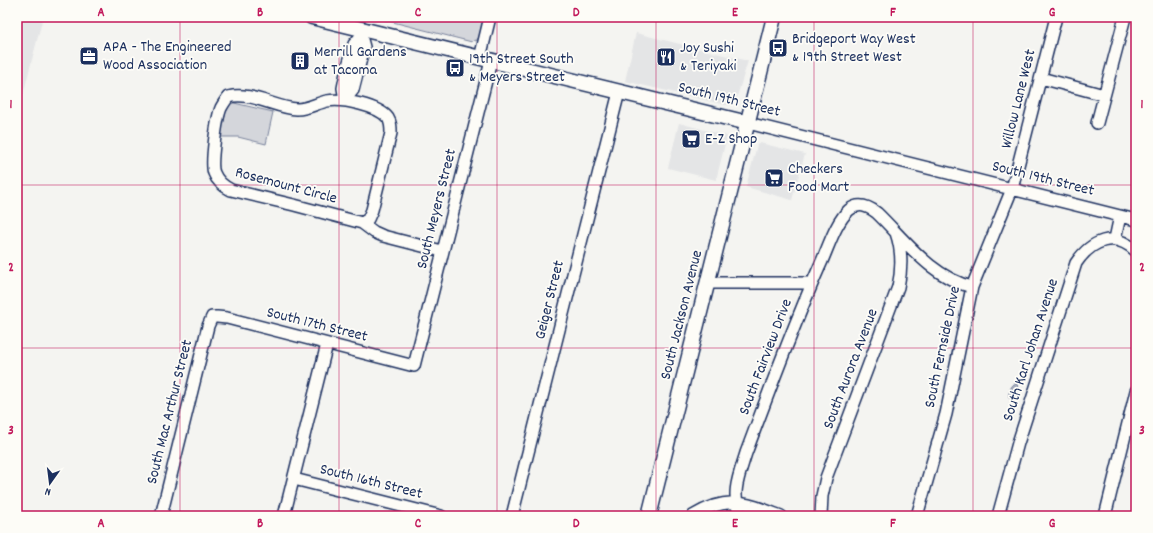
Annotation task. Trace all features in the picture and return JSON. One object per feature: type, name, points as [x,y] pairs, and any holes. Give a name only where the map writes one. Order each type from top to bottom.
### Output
[{"type":"main road","name":"South 19th Street","points":[[312,17],[362,33],[485,59],[748,123]]},
{"type":"main road","name":"South Jackson Avenue","points":[[649,516],[774,17]]},
{"type":"street","name":"South Meyers Street","points":[[414,366],[442,251],[485,59],[490,17]]},
{"type":"street","name":"Willow Lane West","points":[[1012,189],[1056,17]]},
{"type":"street","points":[[1097,123],[1125,17]]},
{"type":"street","points":[[345,100],[343,88],[354,44],[362,33]]},
{"type":"street","points":[[1041,78],[1104,95]]},
{"type":"street","name":"Geiger Street","points":[[512,516],[620,92]]},
{"type":"street","name":"Rosemount Circle","points":[[362,223],[368,219],[372,210],[391,132],[391,123],[382,112],[345,100],[328,101],[312,107],[297,109],[240,96],[228,97],[221,109],[212,168],[218,180],[224,186],[231,190],[362,223],[374,232],[383,236],[442,251]]},
{"type":"street","name":"South 19th Street","points":[[748,123],[1136,220]]},
{"type":"street","name":"South Fernside Drive","points":[[918,516],[946,414],[972,287],[1012,189]]},
{"type":"street","name":"South Fairview Drive","points":[[740,516],[736,502],[736,486],[746,453],[812,283],[836,228],[845,215],[855,206],[861,205],[867,206],[876,212],[896,232]]},
{"type":"street","points":[[1120,216],[1115,239],[1130,245],[1136,251]]},
{"type":"street","points":[[896,232],[931,266],[952,279],[972,287]]},
{"type":"street","name":"South Aurora Avenue","points":[[821,516],[822,496],[826,478],[898,287],[901,257],[896,232]]},
{"type":"street","name":"South Karl Johan Avenue","points":[[998,516],[1018,443],[1074,267],[1081,256],[1088,249],[1101,242],[1115,239]]},
{"type":"street","points":[[708,283],[812,283]]},
{"type":"street","name":"South 17th Street","points":[[212,317],[227,318],[414,366]]},
{"type":"street","name":"South Mac Arthur Street","points":[[161,516],[208,326],[212,317]]},
{"type":"street","points":[[284,516],[327,344]]},
{"type":"street","points":[[1105,516],[1136,391]]},
{"type":"street","name":"South 16th Street","points":[[294,479],[410,512],[441,516]]},
{"type":"street","points":[[693,516],[714,506],[727,502],[752,505],[781,516]]},
{"type":"shaded area","points":[[17,17],[43,17],[17,118]]},
{"type":"shaded area","points":[[373,17],[484,17],[479,37],[476,41],[474,40],[472,42]]},
{"type":"shaded area","points":[[636,33],[748,61],[735,103],[726,105],[625,81]]},
{"type":"shaded area","points":[[230,103],[273,112],[266,144],[238,137],[220,137],[227,107]]},
{"type":"shaded area","points":[[679,123],[727,136],[716,180],[668,168]]},
{"type":"shaded area","points":[[760,143],[805,154],[792,200],[746,187],[757,145]]},
{"type":"water","points":[[1014,384],[1017,384],[1018,388],[1015,397],[1012,399],[1009,398],[1009,395],[1010,389]]},
{"type":"place","name":"Bridgeport Way West & 19th Street West","points":[[778,48]]},
{"type":"place","name":"APA - The Engineered Wood Association","points":[[89,56]]},
{"type":"place","name":"Joy Sushi & Teriyaki","points":[[666,57]]},
{"type":"place","name":"Merrill Gardens at Tacoma","points":[[300,61]]},
{"type":"place","name":"19th Street South & Meyers Street","points":[[455,68]]},
{"type":"place","name":"E-Z Shop","points":[[691,139]]},
{"type":"place","name":"Checkers Food Mart","points":[[774,178]]}]
